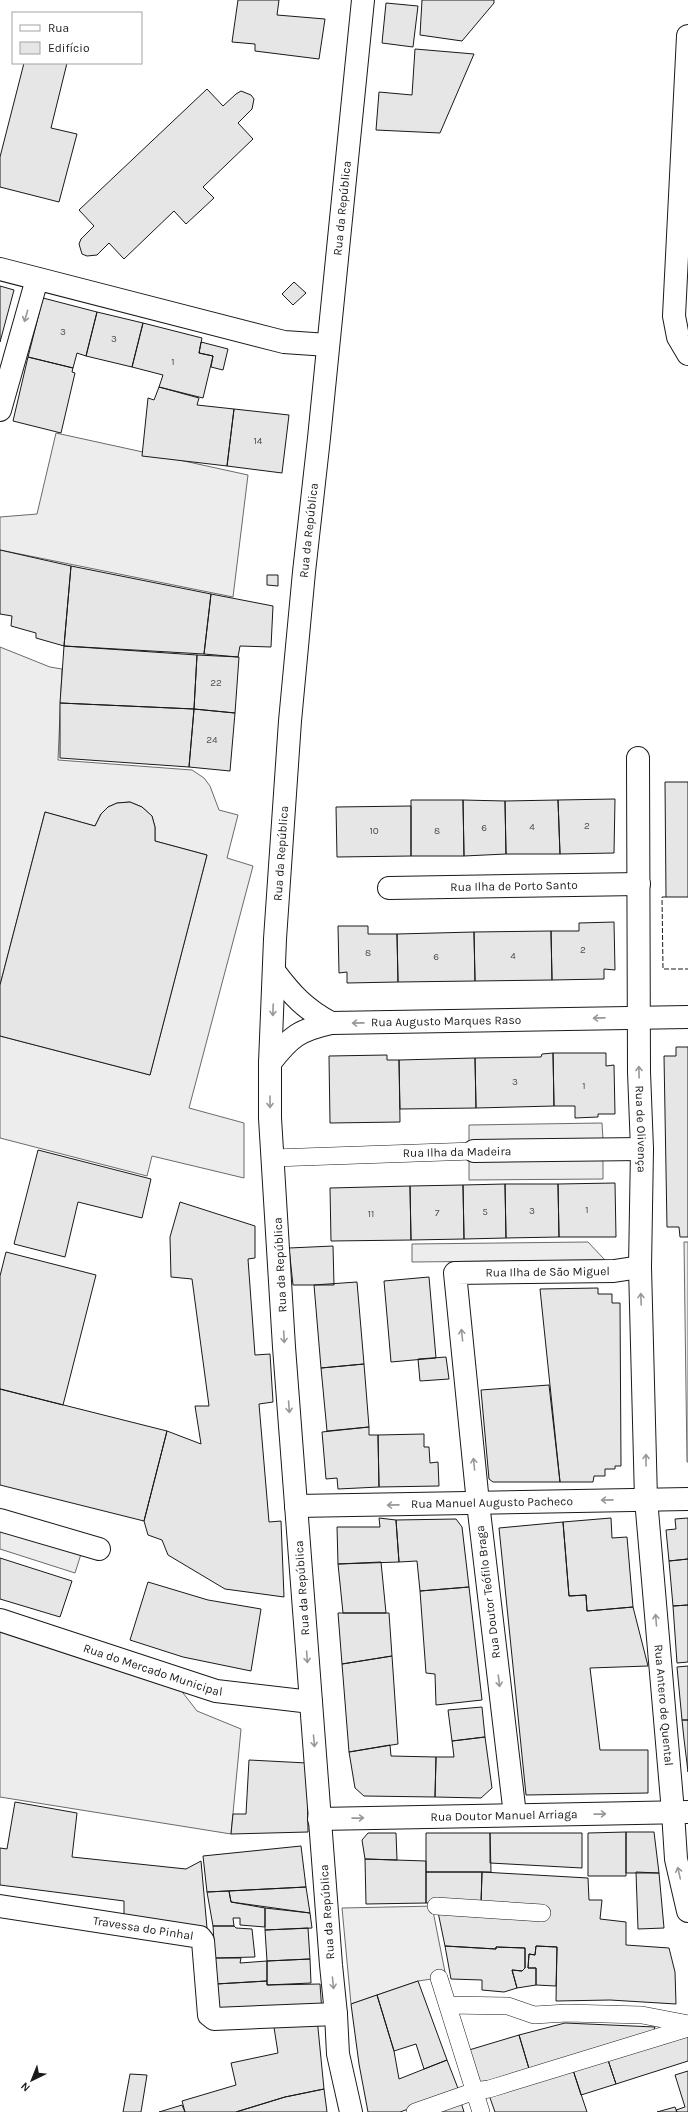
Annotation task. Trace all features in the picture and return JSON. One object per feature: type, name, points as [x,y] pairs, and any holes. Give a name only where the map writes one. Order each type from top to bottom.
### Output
[{"type":"street","name":"Rua da República","points":[[351,2112],[338,2054],[336,2014],[319,1819],[270,1118],[270,1063],[274,971],[290,722],[363,0]]},
{"type":"street","points":[[686,351],[678,337],[674,316],[688,36]]},
{"type":"street","points":[[0,269],[284,342],[328,345]]},
{"type":"street","points":[[0,410],[37,279]]},
{"type":"street","name":"Rua de Olivença","points":[[638,758],[638,1018],[642,1149],[640,1266],[646,1499]]},
{"type":"street","name":"Rua Ilha de Porto Santo","points":[[389,888],[639,884]]},
{"type":"street","name":"Rua Augusto Marques Raso","points":[[274,971],[292,996],[313,1013],[331,1023],[688,1017]]},
{"type":"street","points":[[270,1063],[284,1044],[307,1029],[331,1023]]},
{"type":"street","name":"Rua Ilha da Madeira","points":[[273,1158],[474,1151],[642,1149]]},
{"type":"street","name":"Rua Ilha de São Miguel","points":[[456,1272],[614,1271],[640,1266]]},
{"type":"street","name":"Rua Doutor Teófilo Braga","points":[[456,1272],[478,1503],[515,1815]]},
{"type":"street","name":"Rua Antero de Quental","points":[[646,1499],[681,1812],[676,1859],[688,1910]]},
{"type":"street","name":"Rua Manuel Augusto Pacheco","points":[[296,1506],[688,1499]]},
{"type":"street","points":[[0,1520],[99,1549]]},
{"type":"street","name":"Rua do Mercado Municipal","points":[[0,1620],[216,1691],[311,1702]]},
{"type":"street","name":"Rua Doutor Manuel Arriaga","points":[[319,1819],[681,1812]]},
{"type":"street","name":"Travessa do Pinhal","points":[[0,1906],[200,1937],[203,1940],[210,2015],[214,2019],[336,2014]]},
{"type":"street","points":[[436,1906],[542,1913]]},
{"type":"street","points":[[438,1978],[448,2005],[481,2112]]},
{"type":"street","points":[[448,2005],[508,2006],[534,2015],[567,2013],[642,2014],[688,2024]]},
{"type":"street","points":[[415,2112],[475,2091],[489,2089],[688,2028]]},
{"type":"shaded area","points":[[56,433],[248,475],[233,597],[0,550],[0,517],[37,514]]},
{"type":"shaded area","points":[[0,647],[50,667],[62,669],[58,760],[192,770],[204,778],[210,786],[219,810],[238,815],[227,858],[253,866],[189,1108],[244,1123],[244,1178],[152,1156],[147,1176],[0,1138],[0,1036],[150,1075],[207,855],[155,841],[155,827],[152,816],[142,807],[130,802],[117,803],[108,807],[101,814],[95,826],[45,812],[0,985]]},
{"type":"shaded area","points":[[602,1123],[603,1140],[469,1142],[469,1125]]},
{"type":"shaded area","points":[[603,1159],[603,1179],[469,1180],[469,1160]]},
{"type":"shaded area","points":[[588,1242],[605,1260],[412,1262],[412,1244]]},
{"type":"shaded area","points":[[684,1242],[688,1242],[688,1462],[687,1462]]},
{"type":"shaded area","points":[[0,1529],[81,1554],[75,1573],[0,1549]]},
{"type":"shaded area","points":[[0,1628],[180,1689],[197,1711],[241,1729],[231,1834],[0,1797]]},
{"type":"shaded area","points":[[436,1906],[433,1911],[446,1977],[418,1981],[351,2004],[342,1908]]},
{"type":"building","points":[[238,0],[279,0],[277,15],[325,19],[319,59],[255,51],[255,44],[232,42]]},
{"type":"building","points":[[422,0],[494,0],[494,3],[462,41],[420,35]]},
{"type":"building","points":[[386,3],[418,6],[413,47],[382,43]]},
{"type":"building","points":[[415,49],[474,54],[440,133],[376,130],[379,92],[412,95]]},
{"type":"building","points":[[24,64],[67,64],[51,128],[77,134],[59,202],[0,187],[0,157]]},
{"type":"building","points":[[207,89],[223,106],[241,91],[251,95],[254,99],[252,109],[238,123],[253,139],[203,187],[214,198],[186,224],[174,211],[124,259],[109,243],[97,255],[87,256],[82,254],[79,244],[81,239],[94,226],[79,210]]},
{"type":"building","points":[[294,282],[306,293],[293,305],[282,294]]},
{"type":"building","points":[[0,286],[14,290],[0,342]]},
{"type":"building","points":[[43,298],[97,312],[86,356],[77,353],[73,368],[28,357]]},
{"type":"building","points":[[97,312],[143,323],[132,367],[86,356]]},
{"type":"building","points":[[143,323],[202,338],[199,353],[213,356],[203,398],[159,387],[163,375],[132,367]]},
{"type":"building","points":[[201,342],[228,349],[223,370],[211,367],[213,356],[199,353]]},
{"type":"building","points":[[28,357],[73,368],[72,372],[75,373],[61,433],[13,421]]},
{"type":"building","points":[[159,387],[199,398],[197,405],[234,409],[227,466],[142,456],[148,398],[154,400]]},
{"type":"building","points":[[234,409],[289,415],[282,473],[227,466]]},
{"type":"building","points":[[0,550],[71,566],[64,646],[36,638],[36,633],[11,626],[12,616],[0,614]]},
{"type":"building","points":[[71,566],[211,594],[204,654],[64,646]]},
{"type":"building","points":[[267,575],[278,575],[278,586],[267,585]]},
{"type":"building","points":[[211,594],[273,606],[271,647],[240,646],[238,657],[204,654]]},
{"type":"building","points":[[64,646],[197,655],[194,709],[60,703]]},
{"type":"building","points":[[197,655],[239,657],[235,713],[194,709]]},
{"type":"building","points":[[60,703],[194,709],[189,767],[60,758]]},
{"type":"building","points":[[194,709],[235,713],[230,771],[189,767]]},
{"type":"building","points":[[665,782],[688,782],[688,897],[666,897]]},
{"type":"building","points":[[615,799],[614,853],[560,854],[558,800]]},
{"type":"building","points":[[411,800],[463,800],[464,856],[411,856]]},
{"type":"building","points":[[463,800],[505,801],[506,854],[464,856]]},
{"type":"building","points":[[558,800],[560,854],[506,854],[505,801]]},
{"type":"building","points":[[130,802],[142,807],[152,816],[155,827],[155,841],[207,855],[150,1075],[0,1036],[0,985],[45,812],[95,826],[101,814],[108,807],[117,803]]},
{"type":"building","points":[[411,806],[411,856],[337,857],[336,807]]},
{"type":"building","points":[[614,922],[615,970],[604,969],[604,979],[552,980],[551,931],[579,931],[579,923]]},
{"type":"building","points":[[338,926],[368,926],[368,934],[397,934],[398,982],[347,983],[347,972],[339,973]]},
{"type":"building","points":[[551,931],[552,980],[475,981],[474,932]]},
{"type":"building","points":[[474,932],[475,981],[398,982],[397,934]]},
{"type":"building","points":[[676,1047],[688,1047],[688,1237],[680,1237],[679,1227],[667,1227],[664,1056],[676,1056]]},
{"type":"building","points":[[553,1053],[606,1053],[606,1066],[614,1065],[615,1114],[598,1114],[598,1117],[575,1118],[575,1106],[554,1106]]},
{"type":"building","points":[[553,1053],[554,1106],[476,1108],[475,1058],[541,1057],[542,1054]]},
{"type":"building","points":[[387,1055],[387,1060],[399,1060],[400,1122],[330,1123],[329,1056]]},
{"type":"building","points":[[475,1058],[476,1108],[400,1109],[399,1060]]},
{"type":"building","points":[[38,1150],[151,1179],[142,1218],[78,1202],[65,1257],[14,1244]]},
{"type":"building","points":[[615,1183],[616,1237],[559,1237],[558,1184]]},
{"type":"building","points":[[505,1184],[558,1184],[559,1237],[506,1238]]},
{"type":"building","points":[[505,1184],[506,1238],[464,1239],[463,1185]]},
{"type":"building","points":[[463,1185],[464,1239],[411,1240],[410,1186]]},
{"type":"building","points":[[410,1186],[411,1240],[331,1241],[330,1188]]},
{"type":"building","points":[[180,1202],[255,1226],[255,1258],[248,1259],[255,1355],[270,1354],[273,1402],[259,1404],[269,1522],[281,1521],[284,1597],[225,1589],[168,1555],[162,1540],[148,1535],[144,1521],[167,1431],[201,1444],[195,1406],[209,1406],[192,1279],[171,1277],[170,1237]]},
{"type":"building","points":[[333,1246],[334,1285],[293,1285],[289,1248]]},
{"type":"building","points":[[6,1252],[96,1275],[63,1405],[0,1389],[0,1276]]},
{"type":"building","points":[[429,1277],[436,1358],[391,1362],[384,1281]]},
{"type":"building","points":[[357,1282],[364,1364],[321,1368],[314,1285]]},
{"type":"building","points":[[598,1288],[598,1294],[612,1294],[612,1303],[620,1303],[621,1466],[615,1466],[615,1469],[605,1469],[605,1476],[594,1476],[593,1482],[560,1482],[540,1289]]},
{"type":"building","points":[[446,1357],[449,1379],[420,1381],[418,1359]]},
{"type":"building","points":[[364,1364],[369,1427],[327,1431],[321,1368]]},
{"type":"building","points":[[549,1385],[560,1482],[493,1482],[489,1479],[481,1390]]},
{"type":"building","points":[[0,1389],[167,1431],[144,1521],[0,1485]]},
{"type":"building","points":[[369,1427],[369,1435],[378,1435],[379,1487],[338,1489],[337,1478],[326,1479],[322,1432]]},
{"type":"building","points":[[424,1434],[424,1447],[429,1447],[430,1463],[438,1462],[439,1486],[379,1487],[378,1435]]},
{"type":"building","points":[[379,1518],[396,1520],[399,1562],[338,1564],[337,1527],[380,1527]]},
{"type":"building","points":[[611,1518],[612,1538],[627,1537],[633,1607],[587,1611],[586,1595],[569,1596],[563,1522]]},
{"type":"building","points":[[688,1518],[688,1559],[669,1561],[666,1530],[676,1529],[675,1519]]},
{"type":"building","points":[[456,1519],[462,1527],[469,1587],[420,1591],[417,1561],[399,1562],[396,1520]]},
{"type":"building","points":[[563,1522],[569,1596],[586,1595],[587,1611],[633,1607],[648,1666],[590,1668],[600,1750],[648,1750],[648,1793],[526,1795],[499,1528]]},
{"type":"building","points":[[0,1558],[72,1581],[60,1617],[0,1599]]},
{"type":"building","points":[[688,1559],[688,1605],[673,1606],[669,1561]]},
{"type":"building","points":[[381,1562],[386,1613],[343,1613],[338,1564]]},
{"type":"building","points":[[148,1582],[208,1600],[261,1609],[251,1671],[183,1657],[130,1640]]},
{"type":"building","points":[[469,1587],[482,1700],[436,1705],[435,1674],[426,1673],[420,1591]]},
{"type":"building","points":[[688,1605],[688,1662],[677,1663],[673,1606]]},
{"type":"building","points":[[338,1613],[389,1613],[392,1656],[342,1664]]},
{"type":"building","points":[[392,1656],[398,1744],[349,1752],[342,1664]]},
{"type":"building","points":[[688,1666],[688,1720],[682,1720],[677,1667]]},
{"type":"building","points":[[482,1707],[485,1737],[452,1741],[448,1710]]},
{"type":"building","points":[[682,1720],[688,1720],[688,1772],[684,1739]]},
{"type":"building","points":[[485,1737],[492,1788],[481,1798],[435,1797],[436,1757],[454,1757],[452,1741]]},
{"type":"building","points":[[390,1745],[391,1756],[436,1757],[435,1797],[364,1796],[355,1788],[349,1752]]},
{"type":"building","points":[[249,1760],[307,1763],[308,1832],[231,1834],[233,1814],[246,1814]]},
{"type":"building","points":[[15,1802],[77,1813],[72,1857],[186,1869],[201,1861],[207,1928],[124,1920],[124,1901],[0,1885],[0,1848],[7,1849]]},
{"type":"building","points":[[626,1832],[626,1876],[588,1876],[588,1833]]},
{"type":"building","points":[[626,1832],[654,1832],[659,1873],[626,1873]]},
{"type":"building","points":[[368,1833],[396,1833],[397,1860],[365,1859],[362,1840]]},
{"type":"building","points":[[426,1833],[490,1833],[491,1872],[426,1872]]},
{"type":"building","points":[[490,1833],[582,1833],[582,1868],[490,1863]]},
{"type":"building","points":[[301,1846],[306,1887],[207,1892],[203,1856]]},
{"type":"building","points":[[365,1859],[426,1861],[426,1903],[366,1904]]},
{"type":"building","points":[[426,1872],[482,1872],[481,1904],[426,1903]]},
{"type":"building","points":[[482,1872],[588,1878],[589,1900],[602,1900],[600,1919],[626,1922],[626,1945],[669,1948],[675,1972],[676,2004],[610,2000],[556,2001],[557,1947],[536,1946],[535,1955],[529,1954],[528,1968],[536,1968],[536,1985],[517,1988],[512,1970],[522,1971],[525,1968],[525,1948],[496,1947],[496,1949],[445,1946],[438,1912],[481,1904]]},
{"type":"building","points":[[636,1872],[659,1873],[664,1928],[638,1929]]},
{"type":"building","points":[[306,1887],[310,1913],[231,1902],[229,1891]]},
{"type":"building","points":[[229,1891],[231,1902],[265,1908],[265,1927],[240,1925],[240,1918],[233,1918],[234,1926],[213,1926],[207,1892]]},
{"type":"building","points":[[265,1908],[310,1913],[312,1928],[265,1930]]},
{"type":"building","points":[[213,1926],[234,1926],[236,1928],[252,1929],[255,1957],[215,1958]]},
{"type":"building","points":[[308,1928],[310,1959],[267,1961],[265,1930]]},
{"type":"building","points":[[445,1946],[496,1949],[496,1947],[525,1948],[525,1968],[522,1971],[512,1970],[517,1988],[504,1992],[482,1990],[482,1980],[451,1979]]},
{"type":"building","points":[[536,1946],[557,1947],[556,1986],[536,1985],[536,1968],[528,1968],[529,1954],[535,1955]]},
{"type":"building","points":[[215,1958],[241,1958],[240,1963],[267,1961],[267,1981],[216,1984]]},
{"type":"building","points":[[310,1959],[311,1983],[267,1985],[267,1961]]},
{"type":"building","points":[[267,1981],[267,1985],[320,1984],[322,2013],[219,2015],[216,1984]]},
{"type":"building","points":[[418,1981],[447,2060],[424,2069],[416,2044],[394,2051],[377,1995]]},
{"type":"building","points":[[377,1995],[394,2051],[399,2079],[447,2060],[459,2091],[400,2112],[368,2112],[359,2064],[351,2004]]},
{"type":"building","points":[[317,2018],[324,2089],[285,2097],[236,2112],[185,2112],[182,2101],[236,2085],[231,2063],[278,2053],[273,2021]]},
{"type":"building","points":[[565,2023],[655,2027],[651,2037],[530,2072],[519,2035]]},
{"type":"building","points":[[519,2035],[530,2072],[480,2087],[469,2050]]},
{"type":"building","points":[[688,2036],[688,2061],[616,2084],[608,2060]]},
{"type":"building","points":[[608,2060],[616,2084],[581,2095],[573,2070]]},
{"type":"building","points":[[573,2070],[587,2112],[495,2112],[489,2095]]},
{"type":"building","points":[[688,2071],[688,2112],[677,2112],[676,2110],[685,2107],[675,2075]]},
{"type":"building","points":[[130,2074],[147,2075],[141,2112],[123,2112]]},
{"type":"building","points":[[324,2089],[327,2112],[236,2112],[285,2097]]},
{"type":"building","points":[[460,2099],[464,2112],[419,2112]]},
{"type":"building","points":[[182,2105],[185,2112],[159,2112]]},
{"type":"building","points":[[675,2107],[677,2112],[657,2112]]},
{"type":"fence","points":[[666,897],[662,897],[663,969],[688,969]]}]
